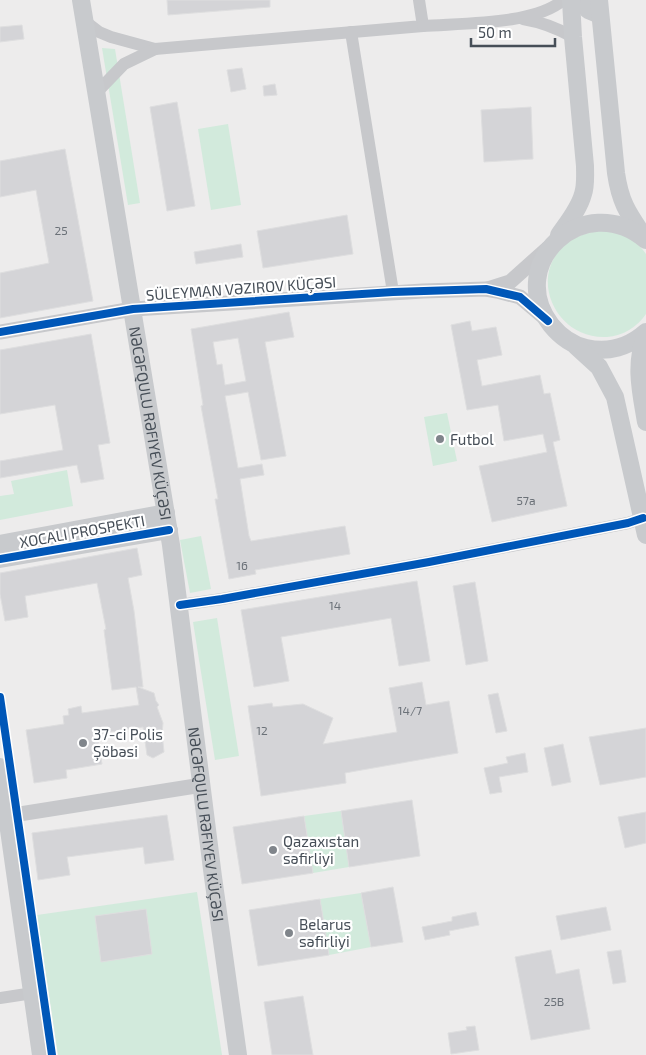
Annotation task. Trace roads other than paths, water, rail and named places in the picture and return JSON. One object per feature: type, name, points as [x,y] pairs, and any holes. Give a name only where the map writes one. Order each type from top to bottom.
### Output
[{"type":"main road","name":"NƏCƏFQULU RƏFIYEV KÜÇƏSI","points":[[82,0],[180,605],[213,877],[238,1055]]},
{"type":"main road","points":[[571,0],[585,179],[583,193],[578,205],[543,261],[538,279],[539,301],[548,321],[559,333],[599,367],[614,397],[644,527]]},
{"type":"main road","points":[[584,0],[588,10],[600,8],[619,193],[628,212],[646,240]]},
{"type":"main road","points":[[552,245],[573,229],[599,222],[625,227],[646,240]]},
{"type":"main road","points":[[572,343],[592,349],[613,349],[632,342],[646,333]]},
{"type":"main road","points":[[646,333],[640,353],[638,373],[646,422]]},
{"type":"main road","points":[[0,544],[167,522]]},
{"type":"main road","points":[[0,559],[167,522]]},
{"type":"main road","points":[[0,767],[4,817],[42,1055]]},
{"type":"street","points":[[419,0],[423,26]]},
{"type":"street","points":[[97,92],[124,64],[155,50],[520,19],[544,12],[563,0]]},
{"type":"street","points":[[520,19],[560,29],[573,37]]},
{"type":"street","points":[[86,22],[111,38],[155,50]]},
{"type":"street","points":[[352,32],[393,292]]},
{"type":"street","points":[[486,289],[510,282],[552,245]]},
{"type":"street","points":[[486,289],[520,297],[548,321]]},
{"type":"street","name":"SÜLEYMAN VƏZIROV KÜÇƏSI","points":[[0,332],[133,309],[393,292],[486,289]]},
{"type":"street","points":[[180,605],[429,562],[628,523],[644,527]]},
{"type":"street","points":[[4,817],[202,785]]},
{"type":"street","points":[[0,998],[33,993]]},
{"type":"place","name":"Futbol","points":[[440,439]]},
{"type":"place","name":"37-ci Polis Şöbəsi","points":[[83,743]]},
{"type":"place","name":"Qazaxıstan səfirliyi","points":[[273,850]]},
{"type":"place","name":"Belarus səfirliyi","points":[[289,933]]}]
